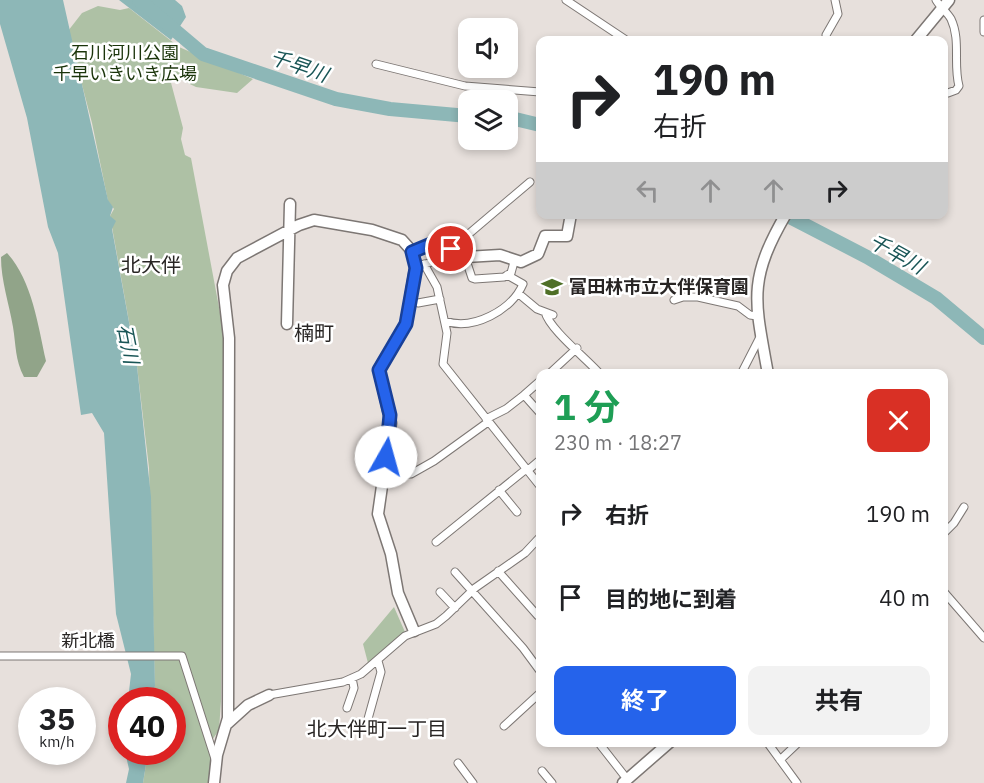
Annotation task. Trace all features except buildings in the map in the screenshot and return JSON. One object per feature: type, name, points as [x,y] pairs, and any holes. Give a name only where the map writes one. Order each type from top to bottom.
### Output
[{"type":"street","points":[[566,0],[620,36]]},
{"type":"street","points":[[826,36],[838,14],[835,0]]},
{"type":"street","points":[[919,36],[943,3],[951,19],[957,41],[956,77],[959,86],[948,93]]},
{"type":"street","points":[[984,20],[984,32]]},
{"type":"street","points":[[376,64],[465,86],[536,92]]},
{"type":"street","points":[[451,249],[530,182]]},
{"type":"street","points":[[287,324],[287,231],[290,204]]},
{"type":"street","points":[[412,252],[436,242],[466,257],[505,255],[514,262],[521,262],[538,254],[545,236],[567,236],[570,219]]},
{"type":"street","points":[[767,369],[756,292],[759,270],[783,219]]},
{"type":"street","points":[[214,783],[216,762],[227,724],[229,338],[223,285],[227,271],[237,258],[308,221],[327,221],[396,236],[435,281],[448,339],[443,364],[536,481]]},
{"type":"street","points":[[414,631],[398,593],[391,554],[378,514],[391,423],[379,370],[403,333],[420,265],[442,254],[468,266],[471,278],[507,275],[524,284],[519,294],[489,317],[451,324],[444,321]]},
{"type":"street","points":[[507,275],[511,273],[514,262]]},
{"type":"street","points":[[519,294],[553,315]]},
{"type":"street","points":[[674,300],[690,296],[698,297],[738,306],[750,315],[758,315]]},
{"type":"street","points":[[411,301],[418,303],[440,299]]},
{"type":"street","points":[[545,312],[566,341],[576,348],[595,369]]},
{"type":"street","points":[[744,369],[761,335]]},
{"type":"street","points":[[554,369],[576,348]]},
{"type":"street","points":[[384,474],[411,474],[434,461],[536,384]]},
{"type":"street","points":[[524,395],[536,408]]},
{"type":"street","points":[[436,542],[536,463]]},
{"type":"street","points":[[499,490],[517,512]]},
{"type":"street","points":[[948,529],[954,524],[964,507]]},
{"type":"street","points":[[227,724],[248,705],[269,695],[352,678],[378,661],[399,640],[414,631],[436,624],[472,591],[525,553],[536,541]]},
{"type":"street","points":[[455,572],[536,666]]},
{"type":"street","points":[[498,572],[536,615]]},
{"type":"street","points":[[440,592],[455,608]]},
{"type":"street","points":[[948,597],[984,638]]},
{"type":"street","name":"新北橋","points":[[0,656],[182,656],[186,662],[212,756],[216,762]]},
{"type":"street","points":[[366,726],[381,672],[378,661]]},
{"type":"street","points":[[347,708],[354,688],[352,678]]},
{"type":"street","points":[[504,726],[536,697]]},
{"type":"street","points":[[602,747],[629,780],[665,747]]},
{"type":"street","points":[[771,747],[797,783]]},
{"type":"street","points":[[780,760],[794,747]]},
{"type":"street","points":[[458,763],[473,783]]},
{"type":"street","points":[[542,771],[552,783]]},
{"type":"green space","name":"石川河川公園 千早いきいき広場","points":[[98,6],[120,10],[129,8],[179,47],[253,79],[237,93],[196,87],[173,76],[170,79],[183,128],[181,139],[185,155],[191,158],[224,334],[221,701],[219,730],[210,743],[214,783],[143,783],[146,765],[186,765],[186,687],[155,687],[149,468],[137,366],[110,216],[114,209],[108,201],[92,123],[68,31],[82,13]]},
{"type":"green space","points":[[7,253],[23,276],[37,318],[46,361],[37,377],[24,377],[17,358],[1,266],[1,257]]},
{"type":"green space","points":[[394,607],[405,632],[368,663],[363,644]]},
{"type":"water","name":"石川","points":[[0,0],[63,0],[108,200],[113,207],[110,216],[116,221],[112,229],[137,366],[151,497],[155,687],[130,687],[131,674],[116,614],[104,433],[92,413],[81,415],[58,253],[48,227],[27,118],[0,24]]},
{"type":"water","points":[[119,0],[175,0],[182,6],[186,17],[171,40]]},
{"type":"water","points":[[128,765],[146,765],[143,783],[126,783]]},
{"type":"waterway","name":"千早川","points":[[139,0],[203,54],[336,99],[390,109],[458,115]]},
{"type":"waterway","name":"千早川","points":[[518,120],[536,124]]},
{"type":"waterway","name":"千早川","points":[[794,219],[867,257],[936,298],[984,338]]},
{"type":"place","name":"富田林市立大伴保育園","points":[[552,287]]},
{"type":"district","name":"北大伴","points":[[151,265]]},
{"type":"district","name":"楠町","points":[[314,333]]},
{"type":"district","name":"北大伴町一丁目","points":[[377,729]]},
{"type":"route","points":[[386,457],[391,423],[378,375],[382,362],[401,336],[406,324],[416,268],[412,252],[436,242],[451,249]]}]
